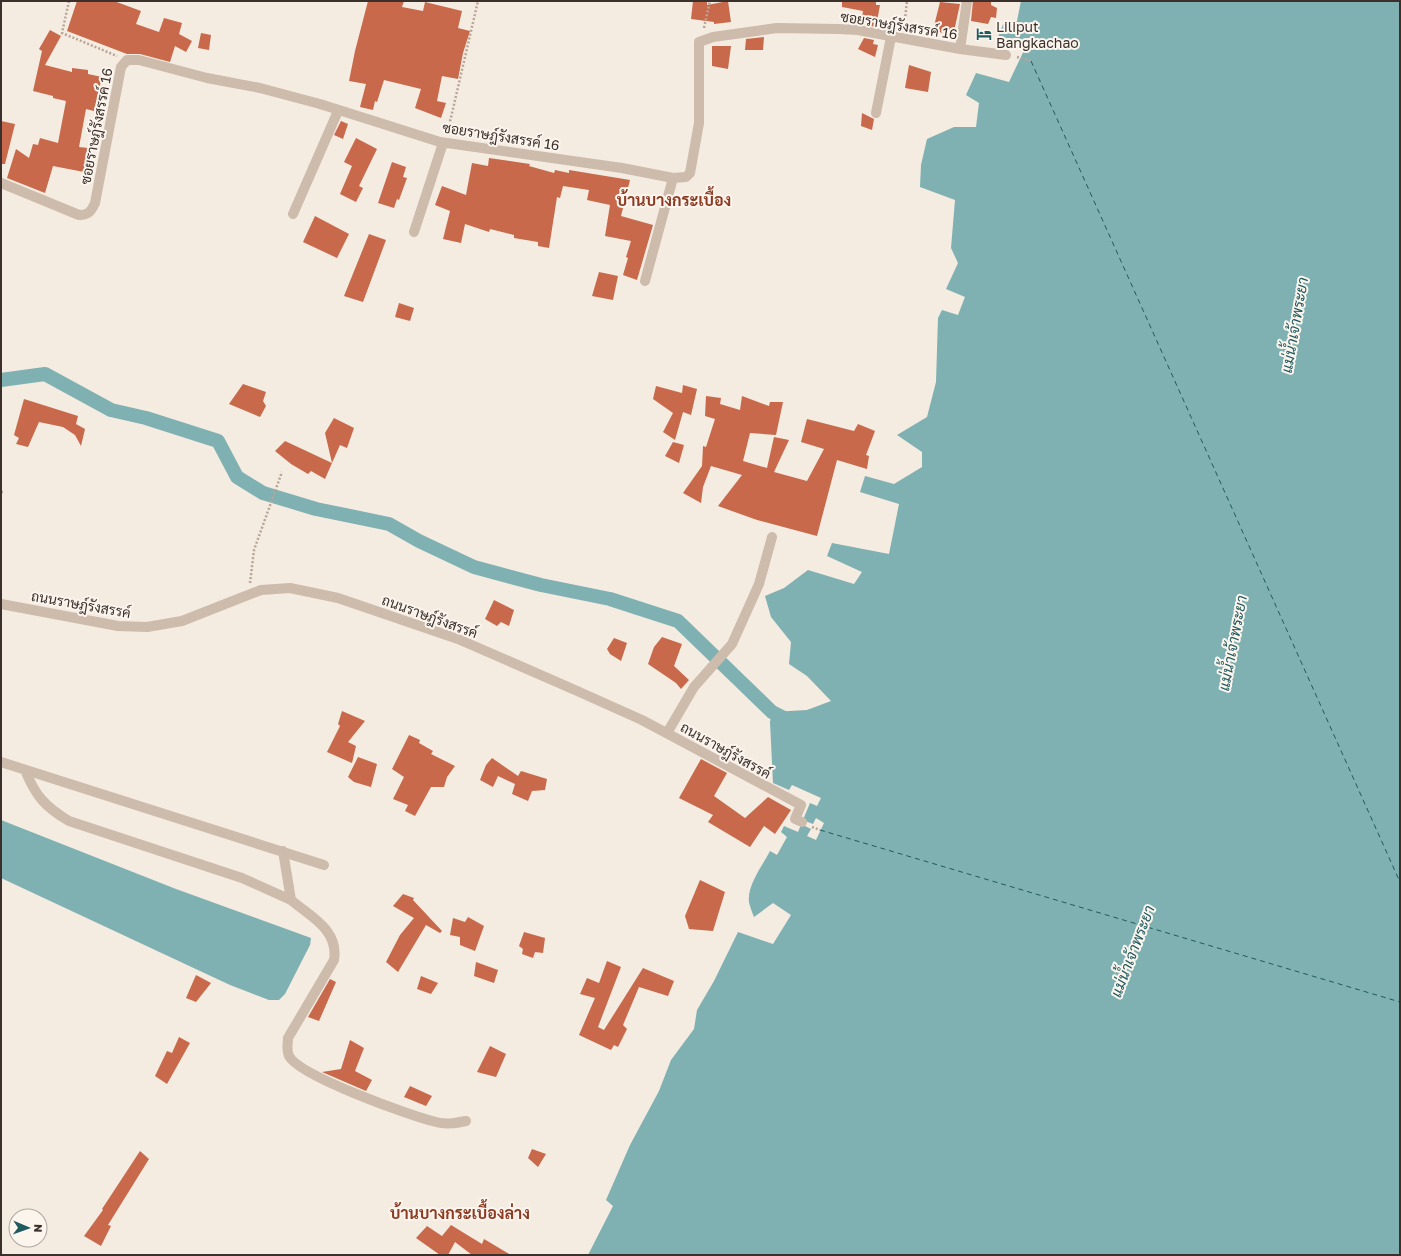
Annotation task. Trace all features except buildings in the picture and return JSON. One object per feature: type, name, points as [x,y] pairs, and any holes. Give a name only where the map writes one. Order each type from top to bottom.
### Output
[{"type":"street","points":[[960,49],[967,1]]},
{"type":"street","name":"ซอยราษฎ์รังสรรค์ 16","points":[[698,42],[713,37],[793,28],[858,30],[960,49],[1006,55]]},
{"type":"street","points":[[876,113],[891,36]]},
{"type":"street","points":[[644,281],[673,178],[686,177],[690,173],[699,123],[698,42]]},
{"type":"street","name":"ซอยราษฎ์รังสรรค์ 16","points":[[1,184],[79,215],[86,215],[92,211],[95,203],[121,67],[127,60],[139,60],[207,78],[260,88],[320,104],[338,111],[442,142],[622,168],[673,178]]},
{"type":"street","points":[[293,214],[338,111]]},
{"type":"street","points":[[414,232],[442,142]]},
{"type":"street","points":[[667,733],[694,687],[732,644],[760,584],[772,537]]},
{"type":"street","name":"ถนนราษฎ์รังสรรค์","points":[[1,604],[118,626],[148,628],[182,621],[248,594],[267,589],[290,588],[338,598],[458,639],[608,705],[667,733],[800,805],[795,819],[802,822]]},
{"type":"street","points":[[1,762],[324,865]]},
{"type":"street","points":[[24,770],[39,797],[51,810],[69,821],[242,878],[291,900],[330,932],[335,951],[334,960],[288,1038],[287,1047],[289,1056],[303,1069],[375,1101],[435,1122],[447,1124],[466,1121]]},
{"type":"street","points":[[283,851],[291,900]]},
{"type":"path","points":[[69,1],[62,33],[127,60]]},
{"type":"path","points":[[442,142],[448,126],[478,1]]},
{"type":"path","points":[[698,42],[705,26],[710,1]]},
{"type":"path","points":[[903,39],[907,1]]},
{"type":"path","points":[[248,594],[254,550],[282,472]]},
{"type":"water","name":"แม่น้ำเจ้าพระยา","points":[[1021,1],[1400,1],[1400,1255],[588,1255],[613,1206],[606,1200],[630,1145],[659,1091],[671,1060],[694,1029],[697,1010],[714,981],[738,932],[773,944],[791,915],[773,903],[754,917],[749,902],[750,889],[756,875],[770,851],[777,855],[787,837],[781,832],[784,826],[798,832],[810,803],[817,806],[821,798],[792,785],[789,790],[773,783],[770,722],[772,712],[807,710],[831,701],[807,676],[789,664],[791,642],[771,617],[765,596],[784,588],[808,570],[854,584],[862,572],[827,556],[832,543],[889,554],[899,504],[860,492],[865,476],[894,484],[922,467],[922,452],[897,435],[927,417],[936,382],[938,318],[942,310],[958,315],[965,297],[946,289],[958,263],[951,248],[955,200],[920,187],[921,165],[927,139],[954,127],[976,127],[979,103],[966,95],[976,73],[1009,82],[1029,40],[998,37],[1004,22],[1017,21]]},
{"type":"water","points":[[1,820],[176,889],[311,938],[310,945],[285,994],[279,1000],[269,1000],[230,985],[1,878]]},
{"type":"pier","points":[[816,818],[824,823],[816,840],[807,836],[811,829],[801,824],[803,820],[813,824]]},
{"type":"waterway","points":[[1,380],[45,374],[111,410],[146,418],[218,441],[237,477],[263,493],[316,509],[389,524],[419,541],[474,567],[541,585],[610,599],[678,621],[772,712],[788,720]]},
{"type":"ferry route","points":[[1031,61],[1400,882]]},
{"type":"ferry route","points":[[820,830],[1400,1002]]},
{"type":"place","name":"Liliput Bangkachao","points":[[984,34]]},
{"type":"district","name":"บ้านบางกระเบื้อง","points":[[674,200]]},
{"type":"district","name":"บ้านบางกระเบื้องล่าง","points":[[460,1213]]}]
